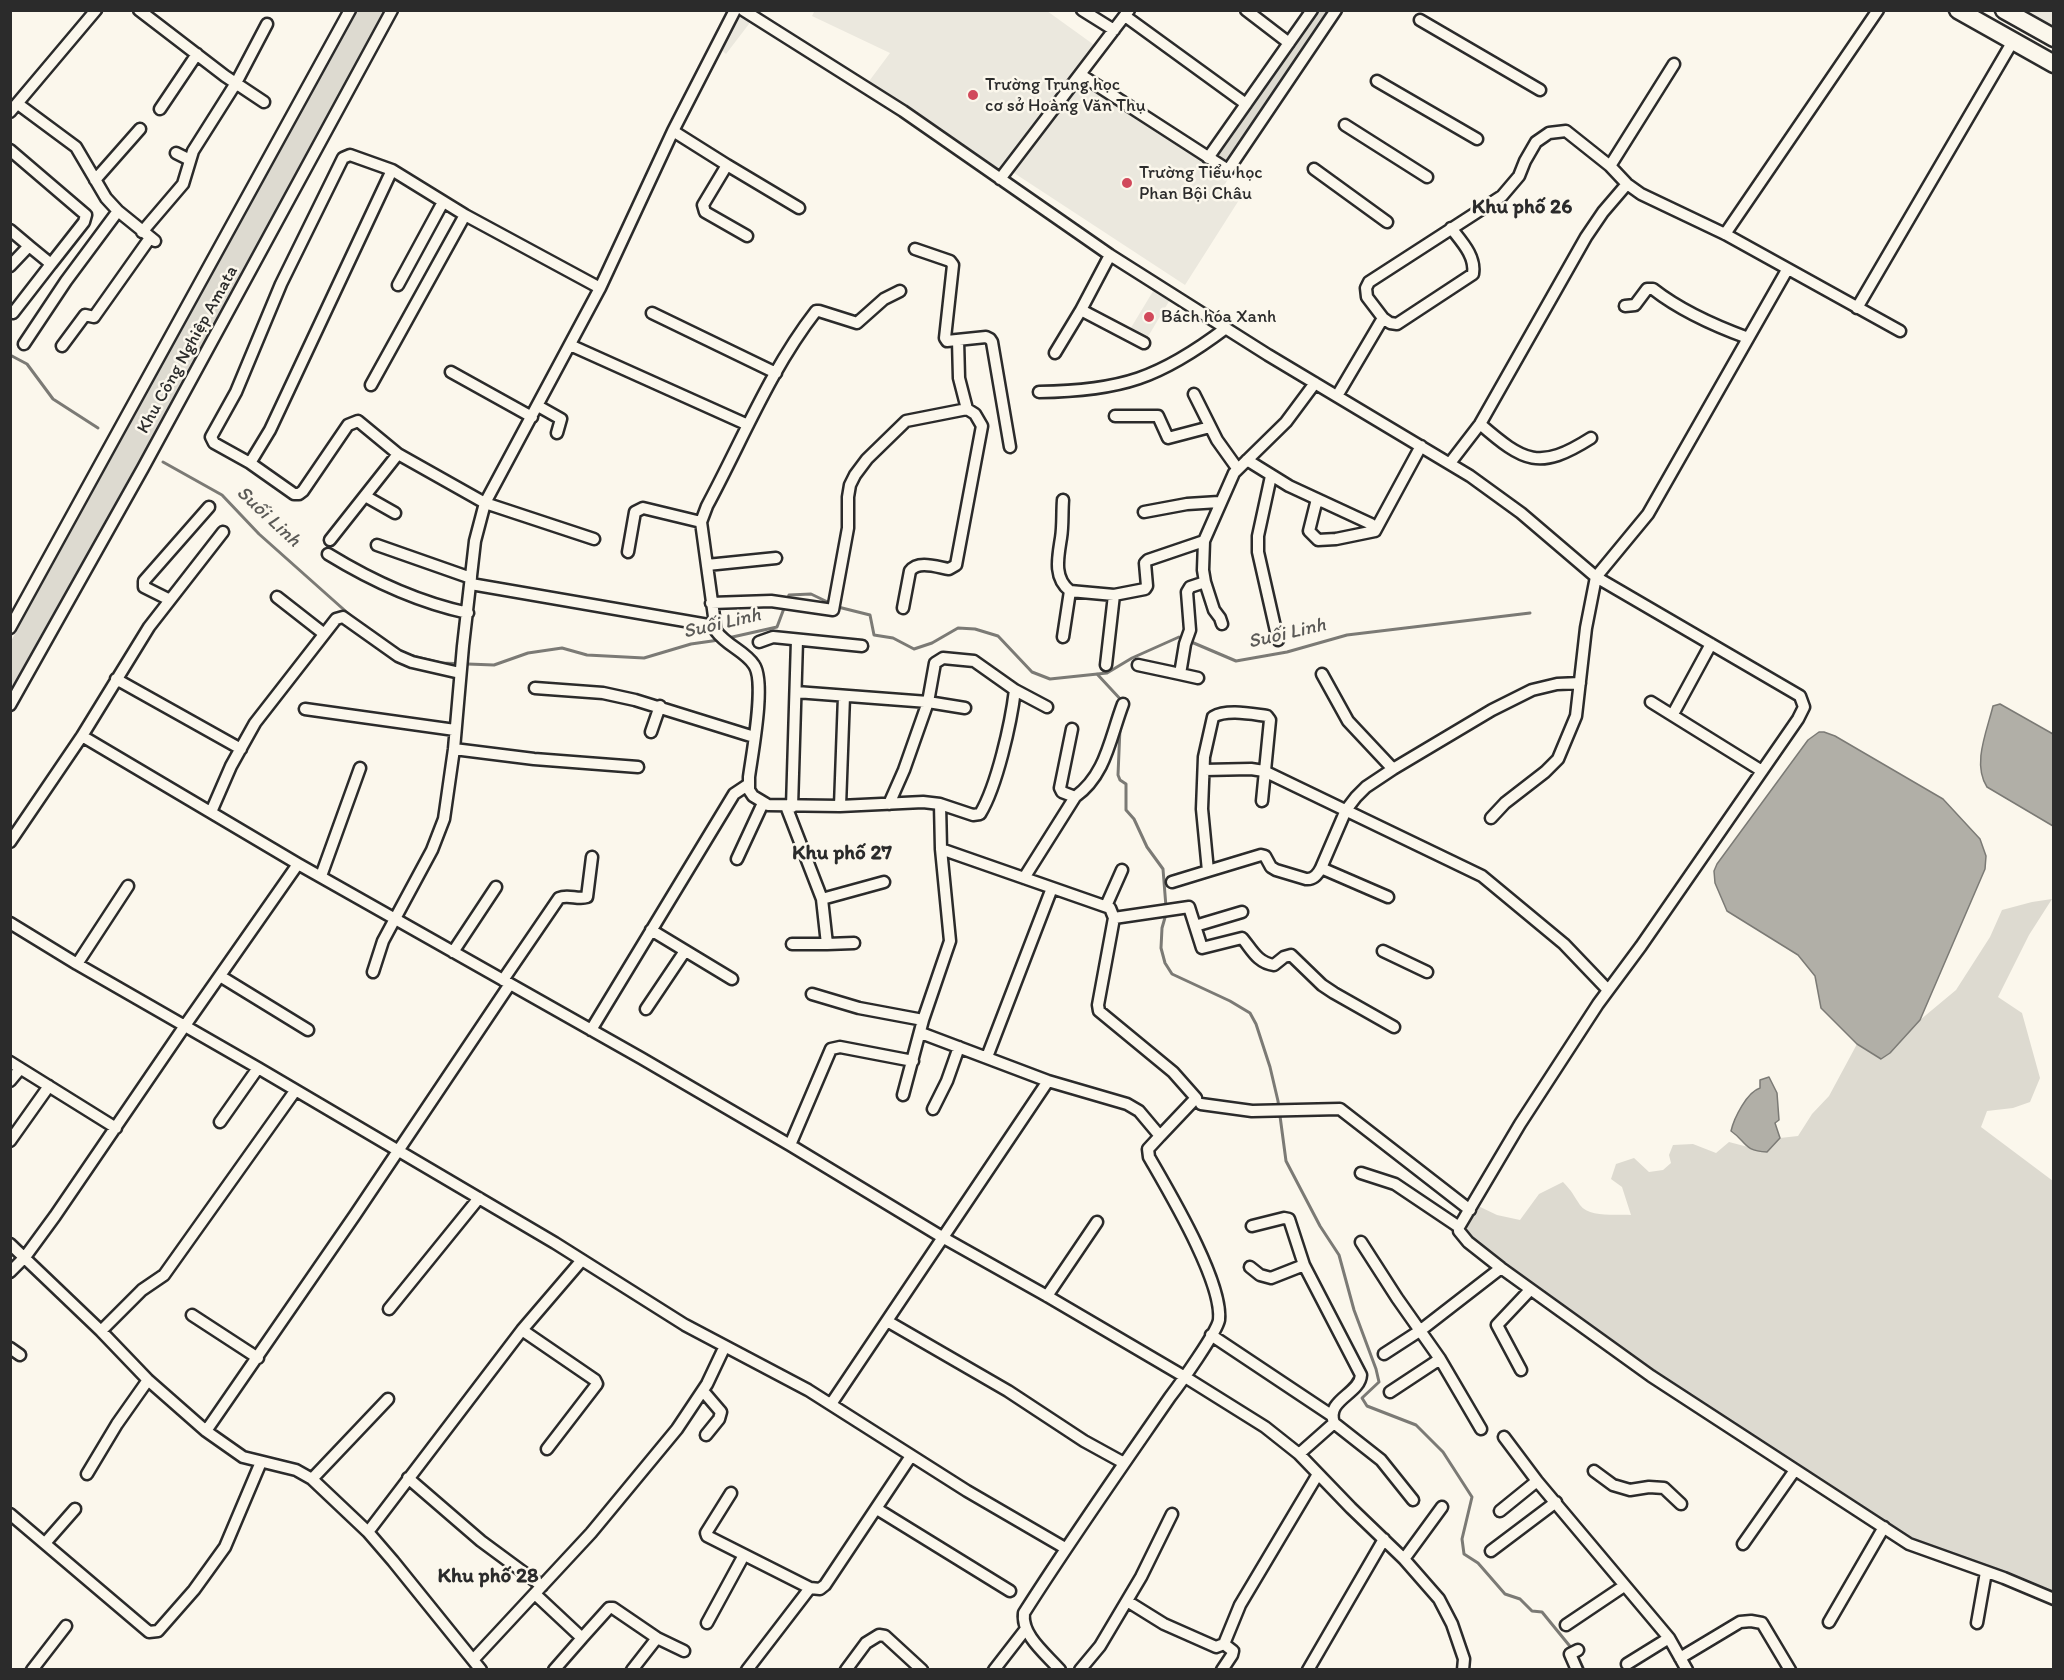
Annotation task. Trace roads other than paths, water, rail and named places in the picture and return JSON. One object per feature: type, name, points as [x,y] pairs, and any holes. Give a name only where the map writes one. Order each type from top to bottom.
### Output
[{"type":"highway","points":[[1958,10],[2054,64]]},
{"type":"highway","points":[[2004,10],[2054,38]]},
{"type":"street","points":[[96,10],[14,108],[76,147],[95,180],[118,211],[149,237]]},
{"type":"street","points":[[139,10],[264,102]]},
{"type":"street","name":"Khu Công Nghiệp Amata","points":[[10,628],[350,10]]},
{"type":"street","name":"Khu Công Nghiệp Amata","points":[[10,705],[392,10]]},
{"type":"street","points":[[373,972],[383,941],[432,850],[444,819],[454,749],[475,541],[485,503],[600,288],[673,131],[735,10]]},
{"type":"street","points":[[743,10],[903,111],[1110,255],[1315,383],[1450,463],[1521,513],[1596,577],[1800,696],[1804,707],[1801,713],[1641,946],[1608,990],[1520,1124],[1459,1227],[1460,1235],[1530,1290],[1651,1376],[1909,1544],[2054,1599]]},
{"type":"street","points":[[1082,10],[1114,30]]},
{"type":"street","points":[[1246,10],[1289,43]]},
{"type":"street","points":[[1208,158],[1312,10]]},
{"type":"street","points":[[1081,75],[1228,170],[1336,10]]},
{"type":"street","points":[[1725,234],[1878,10]]},
{"type":"street","points":[[1000,179],[1127,13],[1245,104]]},
{"type":"street","points":[[1420,20],[1540,90]]},
{"type":"street","points":[[62,346],[85,315],[94,317],[149,237],[183,183],[193,151],[236,83],[267,24]]},
{"type":"street","points":[[1857,308],[2013,41]]},
{"type":"street","points":[[176,74],[195,53]]},
{"type":"street","points":[[160,109],[195,53]]},
{"type":"street","points":[[1610,166],[1674,64]]},
{"type":"street","points":[[1377,81],[1478,139]]},
{"type":"street","points":[[1345,125],[1427,177]]},
{"type":"street","points":[[95,180],[140,129]]},
{"type":"street","points":[[673,131],[799,208]]},
{"type":"street","points":[[1451,228],[1470,256],[1474,266],[1473,274],[1397,324],[1390,323],[1383,318],[1367,297],[1366,288],[1369,282],[1451,228],[1502,196],[1520,176],[1525,161],[1536,142],[1549,133],[1566,131],[1641,194],[1725,234],[1900,331]]},
{"type":"street","points":[[10,150],[86,215],[84,222],[13,313]]},
{"type":"street","points":[[176,153],[190,160]]},
{"type":"street","points":[[594,538],[485,503],[398,454],[358,421],[348,425],[299,494],[294,494],[250,463],[214,443],[211,437],[236,392],[281,284],[344,158],[350,155],[392,170],[465,215],[600,288]]},
{"type":"street","points":[[727,165],[703,205],[703,209],[747,236]]},
{"type":"street","points":[[250,463],[270,430],[392,170]]},
{"type":"street","points":[[1314,170],[1387,222]]},
{"type":"street","points":[[1450,463],[1480,424],[1586,237],[1603,212],[1627,184]]},
{"type":"street","points":[[398,285],[443,201]]},
{"type":"street","points":[[24,344],[66,281],[118,211]]},
{"type":"street","points":[[371,385],[465,215]]},
{"type":"street","points":[[10,230],[51,264]]},
{"type":"street","points":[[10,266],[29,246]]},
{"type":"street","points":[[915,249],[950,261],[953,266],[945,338],[947,341],[986,337],[990,339],[1010,447]]},
{"type":"street","points":[[1055,353],[1082,310],[1110,255]]},
{"type":"street","points":[[1491,818],[1505,802],[1545,772],[1558,759],[1576,716],[1586,628],[1596,577],[1648,514],[1787,270]]},
{"type":"street","points":[[1625,306],[1635,305],[1647,289],[1653,289],[1725,330],[1749,338]]},
{"type":"street","points":[[900,291],[884,299],[858,323],[816,311],[799,333],[776,373],[707,506],[701,522],[715,628],[723,641],[753,662],[760,681],[748,784],[753,796],[763,803],[789,806],[840,806],[923,802],[940,804],[973,815],[980,814],[996,774],[1007,736],[1015,690]]},
{"type":"street","points":[[1082,310],[1144,343]]},
{"type":"street","points":[[652,313],[776,373]]},
{"type":"street","points":[[1337,396],[1383,318]]},
{"type":"street","points":[[1039,392],[1082,392],[1129,383],[1180,361],[1226,328]]},
{"type":"street","points":[[958,340],[959,378],[967,409]]},
{"type":"street","points":[[570,345],[748,425]]},
{"type":"street","points":[[451,372],[532,417]]},
{"type":"street","points":[[1222,624],[1214,610],[1203,570],[1204,541],[1219,502],[1237,468],[1286,422],[1315,383]]},
{"type":"street","points":[[1194,394],[1210,427],[1237,468]]},
{"type":"street","points":[[538,406],[561,419],[557,433]]},
{"type":"street","points":[[711,603],[778,603],[832,610],[848,528],[848,497],[855,475],[867,459],[906,421],[967,409],[975,414],[982,426],[956,565],[949,569],[920,565],[913,567],[910,571],[903,608]]},
{"type":"street","points":[[1116,416],[1158,416],[1168,438],[1210,427]]},
{"type":"street","points":[[1480,424],[1506,447],[1527,456],[1546,459],[1570,451],[1591,438]]},
{"type":"street","points":[[1317,500],[1309,531],[1318,540],[1336,539],[1375,531],[1421,447]]},
{"type":"street","points":[[330,540],[398,454]]},
{"type":"street","points":[[1247,460],[1271,476],[1317,500],[1332,504],[1371,524],[1375,531]]},
{"type":"street","points":[[1271,476],[1258,536],[1258,552],[1278,640]]},
{"type":"street","points":[[365,496],[396,513]]},
{"type":"street","points":[[1063,500],[1057,566],[1061,580],[1070,591],[1114,595],[1145,589],[1147,586],[1145,563],[1148,560],[1204,541]]},
{"type":"street","points":[[1144,512],[1187,504],[1219,502]]},
{"type":"street","points":[[170,600],[144,587],[144,581],[209,507]]},
{"type":"street","points":[[628,552],[635,512],[638,509],[643,508],[701,522]]},
{"type":"street","points":[[10,842],[82,736],[149,627],[223,532]]},
{"type":"street","points":[[377,545],[471,581],[715,628]]},
{"type":"street","points":[[328,554],[401,593],[443,608],[468,613]]},
{"type":"street","points":[[707,565],[776,558]]},
{"type":"street","points":[[1180,674],[1190,630],[1188,588],[1205,582]]},
{"type":"street","points":[[1064,637],[1070,591]]},
{"type":"street","points":[[1106,665],[1114,595]]},
{"type":"street","points":[[277,597],[323,633]]},
{"type":"street","points":[[211,812],[255,723],[336,619],[343,617],[398,656],[412,662],[460,673]]},
{"type":"street","points":[[759,642],[773,637],[862,646]]},
{"type":"street","points":[[797,640],[789,806],[822,899],[827,944]]},
{"type":"street","points":[[1673,714],[1711,644]]},
{"type":"street","points":[[890,804],[928,702],[935,663],[943,658],[974,661],[1015,690],[1047,707]]},
{"type":"street","points":[[1138,665],[1198,678]]},
{"type":"street","points":[[1322,674],[1348,721],[1360,737],[1393,769]]},
{"type":"street","points":[[116,679],[241,749]]},
{"type":"street","points":[[1172,882],[1261,855],[1265,856],[1276,870],[1310,880],[1322,868],[1346,810],[1366,788],[1393,769],[1492,710],[1532,690],[1557,684],[1580,683]]},
{"type":"street","points":[[535,688],[603,693],[660,706],[754,736]]},
{"type":"street","points":[[796,692],[928,702],[965,708]]},
{"type":"street","points":[[840,806],[844,696]]},
{"type":"street","points":[[1651,702],[1762,771]]},
{"type":"street","points":[[1024,878],[1075,797],[1095,779],[1123,704]]},
{"type":"street","points":[[651,732],[660,706]]},
{"type":"street","points":[[305,709],[455,730]]},
{"type":"street","points":[[1208,872],[1202,808],[1204,771],[1210,722],[1213,717],[1219,714],[1237,714],[1267,716],[1270,720],[1262,801]]},
{"type":"street","points":[[1072,729],[1060,788],[1062,792],[1075,797]]},
{"type":"street","points":[[82,736],[298,864],[790,1145],[942,1237],[1185,1377],[1265,1427],[1299,1454],[1404,1559],[1439,1599],[1452,1624],[1464,1659],[1463,1670]]},
{"type":"street","points":[[454,749],[534,759],[638,767]]},
{"type":"street","points":[[321,876],[360,768]]},
{"type":"street","points":[[1204,771],[1251,769],[1264,771],[1482,876],[1564,944],[1608,990]]},
{"type":"street","points":[[591,1030],[734,794],[748,784]]},
{"type":"street","points":[[737,859],[763,803]]},
{"type":"street","points":[[903,1095],[923,1020],[950,941],[941,849],[940,804]]},
{"type":"street","points":[[941,849],[1110,908],[1114,918],[1098,1005],[1100,1011],[1166,1065],[1196,1098],[1148,1149],[1148,1154],[1208,1269],[1216,1293],[1219,1321],[1185,1377],[1065,1548],[1024,1613],[1025,1630],[1060,1670]]},
{"type":"street","points":[[206,1431],[398,1151],[559,898],[563,896],[578,899],[587,897],[592,857]]},
{"type":"street","points":[[10,1272],[25,1257],[298,864]]},
{"type":"street","points":[[1322,868],[1388,897]]},
{"type":"street","points":[[1106,906],[1122,870]]},
{"type":"street","points":[[822,899],[884,882]]},
{"type":"street","points":[[77,964],[128,886]]},
{"type":"street","points":[[453,952],[496,886]]},
{"type":"street","points":[[987,1057],[1052,888]]},
{"type":"street","points":[[1114,918],[1189,907],[1202,948],[1242,938],[1249,950],[1267,964],[1274,965],[1284,957],[1291,955],[1322,985],[1394,1027]]},
{"type":"street","points":[[1195,926],[1242,912]]},
{"type":"street","points":[[10,923],[479,1198],[656,1307],[808,1390],[911,1456],[1065,1548]]},
{"type":"street","points":[[651,930],[732,979]]},
{"type":"street","points":[[792,944],[854,943]]},
{"type":"street","points":[[646,1009],[686,951]]},
{"type":"street","points":[[1383,951],[1427,972]]},
{"type":"street","points":[[220,976],[308,1030]]},
{"type":"street","points":[[812,994],[859,1008],[923,1020]]},
{"type":"street","points":[[921,1033],[1048,1081],[1127,1104],[1138,1111],[1160,1136]]},
{"type":"street","points":[[790,1145],[831,1049],[840,1047],[913,1061]]},
{"type":"street","points":[[933,1109],[947,1081],[959,1047]]},
{"type":"street","points":[[10,1082],[15,1066],[116,1128]]},
{"type":"street","points":[[220,1122],[258,1068]]},
{"type":"street","points":[[831,1404],[1048,1081]]},
{"type":"street","points":[[10,1141],[49,1086]]},
{"type":"street","points":[[101,1331],[142,1290],[164,1275],[295,1091]]},
{"type":"street","points":[[1200,1104],[1252,1112],[1340,1109],[1470,1210]]},
{"type":"street","points":[[1361,1173],[1395,1184],[1459,1227]]},
{"type":"street","points":[[389,1309],[479,1198]]},
{"type":"street","points":[[1252,1226],[1284,1218],[1289,1220],[1304,1265],[1361,1375],[1359,1382],[1338,1403],[1333,1419],[1299,1454]]},
{"type":"street","points":[[1047,1296],[1097,1222]]},
{"type":"street","points":[[1360,1242],[1440,1359],[1481,1429]]},
{"type":"street","points":[[10,1244],[101,1331],[148,1380],[206,1431],[243,1458],[296,1470],[312,1479],[368,1532],[481,1670]]},
{"type":"street","points":[[368,1532],[522,1330],[582,1260]]},
{"type":"street","points":[[1250,1267],[1260,1275],[1271,1278],[1304,1265]]},
{"type":"street","points":[[1384,1354],[1421,1330],[1501,1268]]},
{"type":"street","points":[[1521,1370],[1497,1324],[1530,1290]]},
{"type":"street","points":[[192,1315],[258,1358]]},
{"type":"street","points":[[887,1321],[1008,1391],[1083,1441],[1124,1463]]},
{"type":"street","points":[[522,1330],[595,1380],[597,1384],[547,1449]]},
{"type":"street","points":[[1211,1335],[1333,1419],[1381,1460],[1413,1500]]},
{"type":"street","points":[[473,1660],[539,1590],[636,1480],[677,1429],[703,1390],[725,1346]]},
{"type":"street","points":[[1390,1392],[1440,1359]]},
{"type":"street","points":[[87,1474],[117,1424],[148,1380]]},
{"type":"street","points":[[703,1390],[721,1412],[719,1419],[706,1435]]},
{"type":"street","points":[[312,1479],[388,1399]]},
{"type":"street","points":[[1504,1437],[1537,1481],[1669,1638],[1687,1670]]},
{"type":"street","points":[[731,1493],[706,1533],[707,1536],[810,1588],[820,1590],[825,1586],[911,1456]]},
{"type":"street","points":[[10,1514],[153,1633],[159,1631],[194,1590],[225,1547],[261,1461]]},
{"type":"street","points":[[1743,1544],[1795,1470]]},
{"type":"street","points":[[1594,1471],[1613,1485],[1630,1490],[1649,1487],[1664,1488],[1681,1504]]},
{"type":"street","points":[[1127,1601],[1164,1624],[1216,1647],[1224,1644],[1240,1605],[1318,1474]]},
{"type":"street","points":[[408,1478],[539,1590],[582,1638]]},
{"type":"street","points":[[1500,1511],[1537,1481]]},
{"type":"street","points":[[1491,1551],[1556,1502]]},
{"type":"street","points":[[1404,1559],[1442,1507]]},
{"type":"street","points":[[46,1542],[75,1509]]},
{"type":"street","points":[[877,1509],[1010,1591]]},
{"type":"street","points":[[1080,1670],[1100,1646],[1127,1601],[1172,1514]]},
{"type":"street","points":[[1829,1622],[1884,1527]]},
{"type":"street","points":[[1308,1670],[1384,1539]]},
{"type":"street","points":[[707,1623],[744,1555]]},
{"type":"street","points":[[1977,1623],[1986,1572]]},
{"type":"street","points":[[1566,1624],[1624,1586]]},
{"type":"street","points":[[747,1670],[810,1588]]},
{"type":"street","points":[[554,1670],[609,1608],[613,1608],[657,1638],[684,1651]]},
{"type":"street","points":[[1680,1658],[1740,1622],[1751,1621],[1762,1623],[1790,1670]]},
{"type":"street","points":[[33,1670],[66,1626]]},
{"type":"street","points":[[994,1670],[1025,1630]]},
{"type":"street","points":[[846,1670],[866,1643],[879,1635],[885,1636],[922,1670]]},
{"type":"street","points":[[632,1670],[657,1638]]},
{"type":"street","points":[[1627,1664],[1669,1638]]},
{"type":"street","points":[[1222,1670],[1233,1651],[1224,1644]]},
{"type":"street","points":[[1574,1652],[1577,1670]]},
{"type":"waterway","name":"Suối Linh","points":[[10,355],[27,364],[53,399],[98,428]]},
{"type":"waterway","name":"Suối Linh","points":[[163,462],[222,495],[259,534],[351,616]]},
{"type":"waterway","name":"Suối Linh","points":[[728,638],[777,627],[789,595],[811,594],[838,607],[870,615],[874,635],[893,638],[914,649],[932,643],[958,628],[975,629],[998,636],[1032,672],[1050,679],[1107,673],[1132,658],[1179,637],[1183,639]]},
{"type":"waterway","name":"Suối Linh","points":[[1189,641],[1236,661],[1287,652],[1347,635],[1530,613]]},
{"type":"waterway","name":"Suối Linh","points":[[405,654],[441,663],[494,665],[528,653],[562,648],[587,655],[644,658],[691,644],[719,640]]},
{"type":"waterway","points":[[1097,674],[1123,702]]},
{"type":"waterway","points":[[1120,728],[1118,775],[1120,780],[1126,784],[1126,810],[1134,819],[1147,847],[1163,869],[1166,907]]},
{"type":"waterway","points":[[1166,914],[1162,928],[1161,948],[1165,963],[1172,974],[1230,1001],[1250,1013],[1256,1024],[1278,1101],[1286,1161],[1320,1226],[1339,1255],[1354,1310],[1376,1369],[1379,1382],[1362,1398],[1367,1406],[1416,1425],[1443,1452],[1472,1497],[1462,1539],[1464,1554],[1478,1563],[1505,1594],[1520,1599],[1532,1611],[1542,1612],[1573,1650]]},
{"type":"waterway","points":[[1577,1655],[1584,1670]]},
{"type":"place","name":"Trường Trung học cơ sở Hoàng Văn Thụ","points":[[973,95]]},
{"type":"place","name":"Trường Tiểu học Phan Bội Châu","points":[[1127,183]]},
{"type":"place","name":"Bách hóa Xanh","points":[[1149,317]]},
{"type":"district","name":"Khu phố 26","points":[[1522,208]]},
{"type":"district","name":"Khu phố 27","points":[[842,854]]},
{"type":"district","name":"Khu phố 28","points":[[488,1577]]}]
